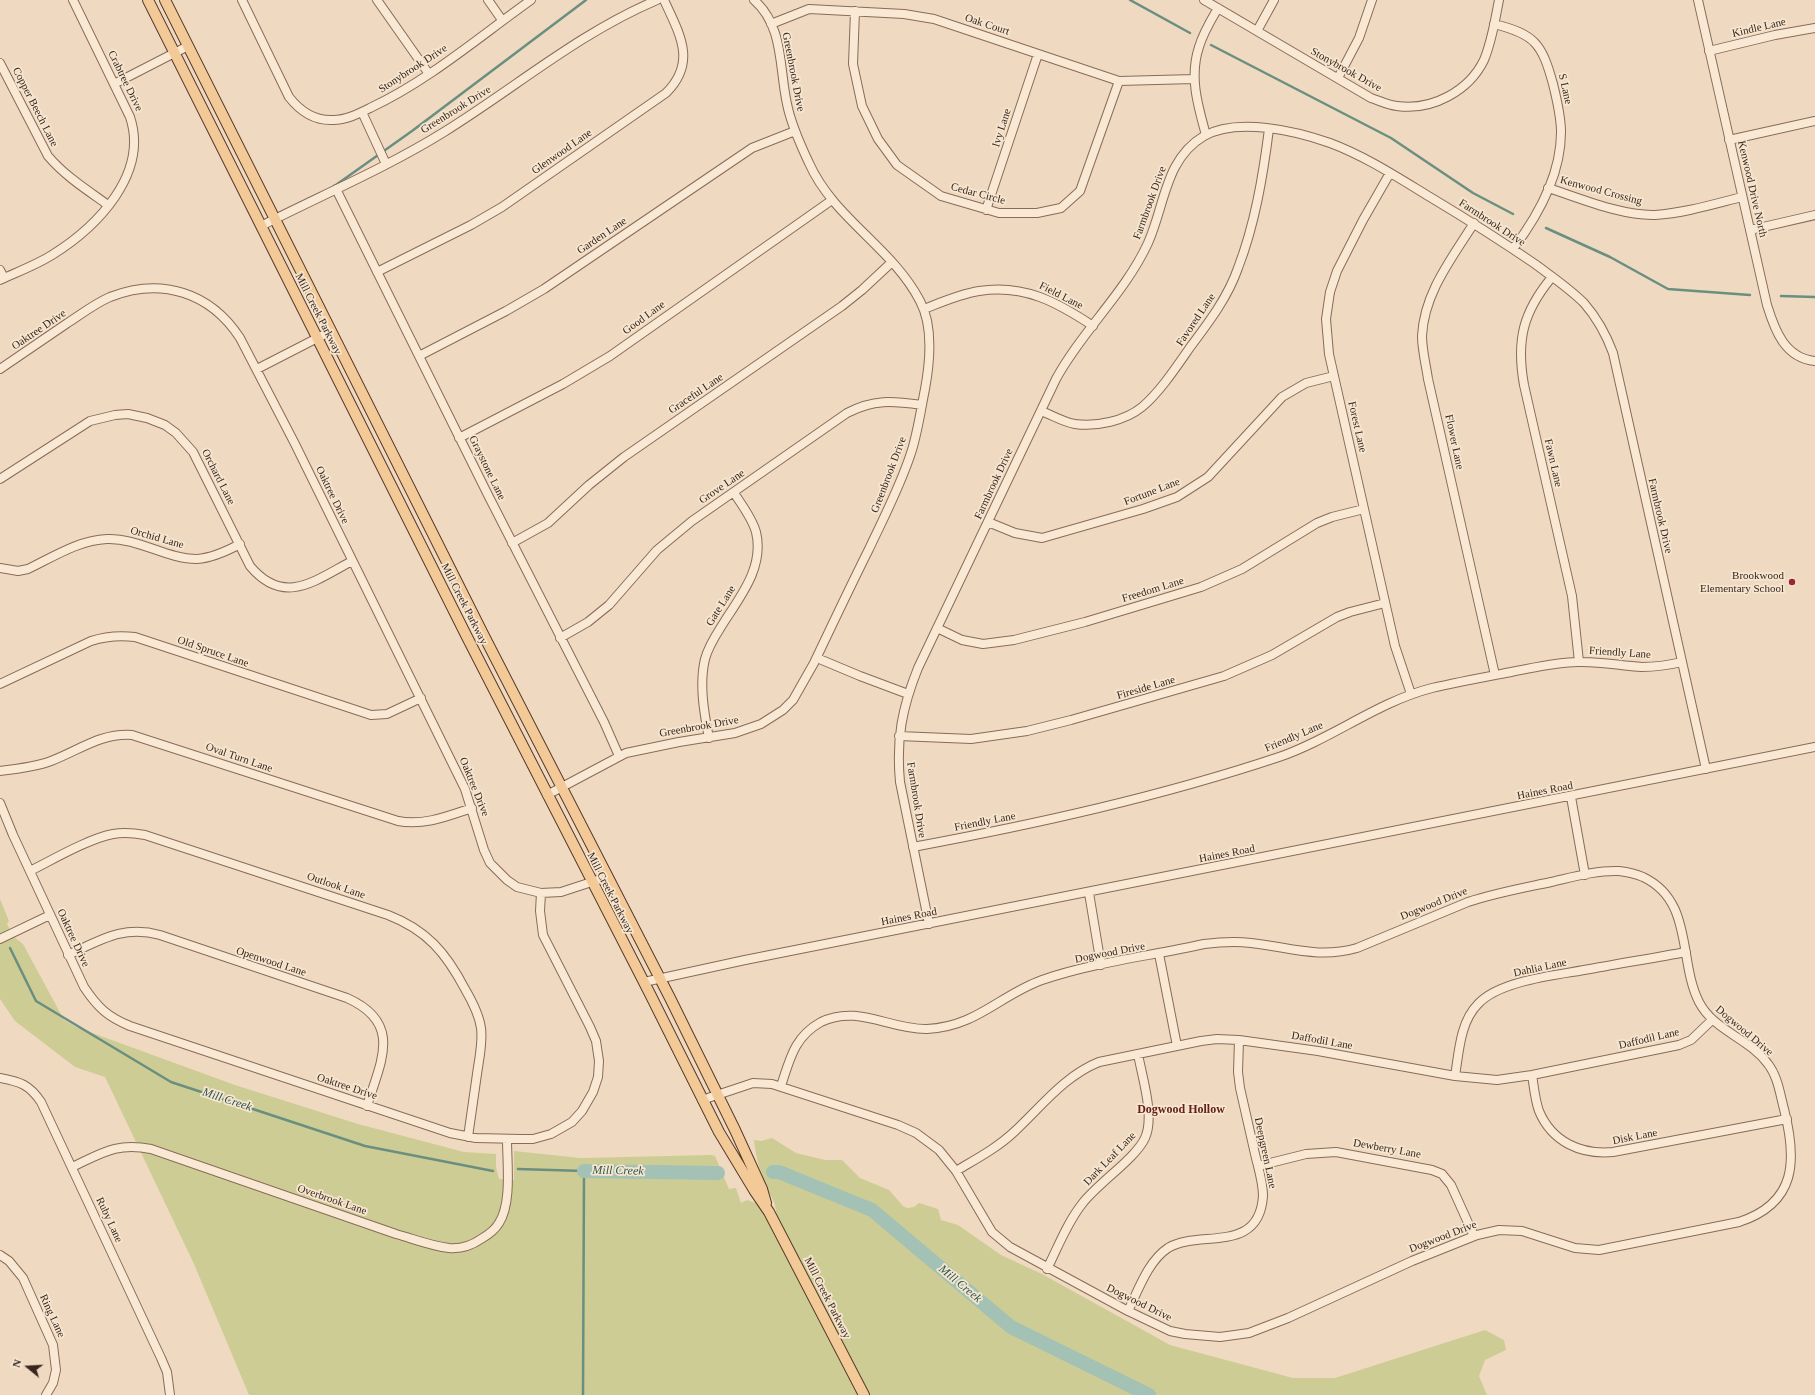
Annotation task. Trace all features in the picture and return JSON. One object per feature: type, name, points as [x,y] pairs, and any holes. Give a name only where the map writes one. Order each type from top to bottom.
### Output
[{"type":"main road","name":"Mill Creek Parkway","points":[[148,0],[547,795],[644,982],[702,1100],[719,1132],[769,1212],[864,1395]]},
{"type":"main road","name":"Mill Creek Parkway","points":[[165,0],[561,788],[718,1094],[762,1189],[769,1212]]},
{"type":"street","name":"Crabtree Drive","points":[[2,279],[51,256],[73,241],[96,220],[126,178],[134,155],[134,131],[130,117],[73,0]]},
{"type":"street","name":"Stonybrook Drive","points":[[242,0],[289,97],[296,105],[312,116],[322,119],[342,119],[362,112],[405,90],[531,0]]},
{"type":"street","points":[[377,0],[428,74]]},
{"type":"street","points":[[488,0],[502,20]]},
{"type":"street","name":"Greenbrook Drive","points":[[261,226],[386,164],[442,133],[584,37],[606,24],[657,0]]},
{"type":"street","name":"Glenwood Lane","points":[[377,272],[471,225],[502,207],[666,93],[678,79],[684,66],[684,57],[683,47],[676,27],[664,0]]},
{"type":"street","name":"Greenbrook Drive","points":[[547,795],[619,756],[651,747],[748,730],[777,715],[792,700],[802,686],[817,658],[901,479],[915,440],[929,358],[929,337],[924,308],[912,287],[892,262],[853,224],[832,200],[812,171],[795,131],[786,102],[779,46],[772,24],[764,11],[754,0]]},
{"type":"street","name":"Stonybrook Drive","points":[[1204,0],[1371,98],[1387,104],[1414,107],[1439,101],[1461,88],[1476,73],[1488,48],[1498,0]]},
{"type":"street","points":[[1257,31],[1274,0]]},
{"type":"street","points":[[1338,78],[1359,38],[1372,0]]},
{"type":"street","name":"Kenwood Drive North","points":[[1698,0],[1767,305],[1778,335],[1791,352],[1802,358],[1815,361]]},
{"type":"street","points":[[1206,135],[1196,100],[1194,79],[1199,46],[1218,8]]},
{"type":"street","name":"Oak Court","points":[[772,24],[809,9],[904,14],[934,19],[1119,81],[1194,79]]},
{"type":"street","name":"Cedar Circle","points":[[855,11],[853,64],[862,106],[878,138],[897,165],[941,196],[999,214],[1037,213],[1061,208],[1080,191],[1119,81]]},
{"type":"street","name":"S Lane","points":[[1494,24],[1514,29],[1531,38],[1542,53],[1548,66],[1557,101],[1561,132],[1558,159],[1548,188],[1533,220],[1513,249]]},
{"type":"street","name":"Kindle Lane","points":[[1709,51],[1775,35],[1815,28]]},
{"type":"street","points":[[114,84],[188,46]]},
{"type":"street","name":"Ivy Lane","points":[[986,210],[1038,54]]},
{"type":"street","name":"Copper Beech Lane","points":[[0,63],[48,156],[67,175],[108,205]]},
{"type":"street","points":[[362,112],[386,164]]},
{"type":"street","points":[[1729,140],[1815,121]]},
{"type":"street","name":"Farmbrook Drive","points":[[929,924],[900,782],[899,736],[908,694],[918,668],[1063,366],[1125,282],[1147,245],[1156,224],[1169,176],[1175,165],[1191,145],[1206,135],[1224,128],[1239,127],[1269,129],[1302,135],[1329,143],[1390,173],[1474,223],[1513,249],[1582,301],[1593,314],[1608,340],[1622,392],[1706,769]]},
{"type":"street","name":"Favored Lane","points":[[1041,410],[1068,422],[1091,424],[1110,421],[1131,414],[1142,407],[1151,398],[1204,328],[1223,300],[1238,270],[1253,218],[1269,129]]},
{"type":"street","name":"Garden Lane","points":[[419,356],[506,311],[544,289],[725,164],[752,148],[795,131]]},
{"type":"street","name":"Forest Lane","points":[[1390,173],[1353,239],[1338,271],[1330,292],[1327,312],[1327,335],[1334,376],[1395,646],[1411,694]]},
{"type":"street","name":"Kenwood Crossing","points":[[1548,188],[1627,212],[1654,215],[1679,212],[1742,197]]},
{"type":"street","name":"Graystone Lane","points":[[336,189],[459,438],[604,722],[619,756]]},
{"type":"street","name":"Good Lane","points":[[459,438],[563,384],[604,360],[832,200]]},
{"type":"street","points":[[1750,230],[1815,215]]},
{"type":"street","name":"Flower Lane","points":[[1474,223],[1431,294],[1424,318],[1422,347],[1495,675]]},
{"type":"street","name":"Graceful Lane","points":[[512,543],[548,523],[624,457],[842,306],[862,290],[892,262]]},
{"type":"street","points":[[0,270],[2,279]]},
{"type":"street","name":"Fawn Lane","points":[[1552,277],[1531,307],[1522,332],[1520,355],[1524,385],[1572,596],[1579,662]]},
{"type":"street","name":"Oaktree Drive","points":[[0,369],[100,302],[124,292],[151,288],[168,289],[186,294],[207,304],[217,311],[234,328],[257,369],[421,698],[465,788],[484,850],[490,863],[496,871],[517,887],[541,893],[561,892],[607,877]]},
{"type":"street","name":"Field Lane","points":[[924,308],[980,291],[1008,290],[1038,295],[1062,307],[1093,326]]},
{"type":"street","points":[[257,369],[331,331]]},
{"type":"street","name":"Fortune Lane","points":[[988,522],[1015,533],[1042,538],[1143,509],[1177,497],[1208,477],[1282,397],[1306,383],[1334,376]]},
{"type":"street","name":"Grove Lane","points":[[560,638],[599,614],[621,593],[657,550],[692,521],[847,413],[859,407],[882,401],[922,404]]},
{"type":"street","name":"Orchard Lane","points":[[0,479],[90,421],[115,414],[134,415],[147,418],[165,425],[176,433],[193,452],[250,566],[256,573],[269,582],[287,588],[305,586],[352,561]]},
{"type":"street","name":"Gate Lane","points":[[709,738],[703,703],[702,680],[705,658],[715,636],[751,578],[757,559],[756,532],[749,516],[734,493]]},
{"type":"street","name":"Freedom Lane","points":[[937,628],[962,640],[983,644],[1014,640],[1085,622],[1154,602],[1214,582],[1242,569],[1317,523],[1332,517],[1364,509]]},
{"type":"street","name":"Orchid Lane","points":[[0,568],[18,571],[28,570],[83,543],[95,540],[114,539],[132,541],[179,556],[198,559],[207,558],[240,544]]},
{"type":"street","name":"Fireside Lane","points":[[899,736],[971,739],[1027,730],[1085,717],[1224,676],[1279,652],[1337,618],[1385,603]]},
{"type":"street","name":"Old Spruce Lane","points":[[0,684],[91,641],[124,635],[371,715],[386,714],[421,698]]},
{"type":"street","points":[[817,658],[908,694]]},
{"type":"street","name":"Friendly Lane","points":[[913,847],[1014,828],[1119,804],[1194,783],[1281,756],[1308,744],[1382,706],[1411,694],[1495,675],[1555,664],[1579,662],[1656,667],[1682,662]]},
{"type":"street","name":"Oval Turn Lane","points":[[0,771],[50,762],[100,738],[122,734],[132,735],[398,822],[416,823],[430,821],[472,808]]},
{"type":"street","name":"Haines Road","points":[[644,982],[745,960],[1089,893],[1815,747]]},
{"type":"street","points":[[1571,797],[1585,875]]},
{"type":"street","name":"Oaktree Drive","points":[[0,803],[13,835],[84,988],[93,1001],[107,1014],[138,1029],[366,1106],[468,1137],[533,1139],[551,1134],[572,1122],[591,1098],[599,1070],[596,1041],[543,935],[540,911],[541,893]]},
{"type":"street","name":"Outlook Lane","points":[[30,871],[86,844],[112,834],[132,833],[145,835],[388,915],[411,925],[439,947],[453,966],[478,1015],[481,1028],[480,1052],[468,1137]]},
{"type":"street","name":"Dogwood Drive","points":[[702,1100],[753,1083],[781,1086],[898,1125],[916,1133],[939,1150],[956,1171],[983,1218],[997,1236],[1010,1247],[1047,1269],[1128,1311],[1170,1330],[1185,1334],[1220,1337],[1249,1333],[1288,1318],[1412,1261],[1474,1236],[1499,1230],[1522,1231],[1575,1248],[1599,1250],[1739,1222],[1753,1217],[1771,1206],[1786,1186],[1790,1176],[1792,1160],[1787,1119],[1778,1083],[1768,1064],[1758,1054],[1712,1020],[1705,1012],[1696,994],[1678,915],[1659,888],[1648,880],[1629,872],[1612,871],[1585,875],[1485,896],[1357,948],[1342,952],[1321,953],[1249,942],[1228,941],[1204,944],[1101,965],[1041,980],[1025,987],[967,1021],[942,1028],[915,1029],[854,1015],[831,1018],[820,1023],[801,1036],[793,1050],[781,1086]]},
{"type":"street","points":[[1089,893],[1101,965]]},
{"type":"street","points":[[0,939],[50,915]]},
{"type":"street","name":"Openwood Lane","points":[[68,955],[116,933],[139,931],[160,935],[361,1004],[368,1008],[376,1018],[383,1034],[384,1042],[380,1066],[366,1106]]},
{"type":"street","name":"Dahlia Lane","points":[[1455,1076],[1460,1043],[1469,1016],[1477,1004],[1496,990],[1515,984],[1548,977],[1686,952]]},
{"type":"street","points":[[1159,954],[1177,1046]]},
{"type":"street","name":"Daffodil Lane","points":[[956,1171],[1004,1140],[1077,1074],[1099,1062],[1177,1046],[1217,1039],[1239,1040],[1318,1051],[1455,1076],[1497,1080],[1532,1075],[1679,1045],[1691,1040],[1712,1020]]},
{"type":"street","name":"Deepgreen Lane","points":[[1128,1311],[1156,1259],[1169,1248],[1183,1243],[1226,1237],[1240,1233],[1252,1224],[1260,1209],[1262,1196],[1258,1166],[1240,1088],[1238,1072],[1239,1040]]},
{"type":"street","name":"Dark Leaf Lane","points":[[1047,1269],[1074,1214],[1082,1203],[1134,1152],[1146,1138],[1149,1120],[1148,1108],[1138,1054]]},
{"type":"street","name":"Disk Lane","points":[[1532,1075],[1536,1100],[1546,1125],[1559,1138],[1568,1144],[1590,1152],[1613,1152],[1787,1119]]},
{"type":"street","name":"Ruby Lane","points":[[0,1078],[22,1082],[35,1093],[72,1167],[161,1358],[167,1372],[170,1395]]},
{"type":"street","name":"Overbrook Lane","points":[[72,1167],[115,1148],[140,1147],[151,1149],[403,1236],[435,1246],[460,1248],[476,1243],[488,1235],[499,1223],[504,1213],[507,1198],[507,1139]]},
{"type":"street","name":"Dewberry Lane","points":[[1258,1166],[1306,1154],[1336,1152],[1432,1170],[1442,1174],[1451,1185],[1474,1236]]},
{"type":"street","name":"Ring Lane","points":[[0,1255],[9,1260],[23,1278],[53,1345],[56,1370],[53,1383],[46,1395]]},
{"type":"shaded area","points":[[0,899],[9,921],[7,924],[14,937],[23,944],[64,1020],[76,1027],[235,1085],[358,1124],[464,1152],[496,1154],[496,1167],[499,1179],[514,1180],[514,1151],[580,1158],[711,1155],[715,1156],[729,1189],[736,1188],[741,1203],[747,1200],[756,1203],[776,1220],[775,1204],[761,1173],[754,1140],[761,1141],[772,1138],[796,1153],[825,1160],[842,1160],[860,1178],[889,1190],[903,1206],[907,1208],[914,1207],[919,1203],[938,1209],[941,1220],[958,1225],[1001,1255],[1042,1274],[1170,1345],[1293,1378],[1335,1378],[1485,1330],[1504,1340],[1506,1350],[1485,1360],[1479,1376],[1487,1395],[249,1395],[194,1264],[105,1077],[75,1067],[15,1021],[0,999]]},
{"type":"waterway","points":[[333,187],[412,131],[586,0]]},
{"type":"waterway","points":[[1130,0],[1190,33]]},
{"type":"waterway","points":[[1211,45],[1391,138],[1473,193],[1513,214]]},
{"type":"waterway","points":[[1546,228],[1610,257],[1668,289],[1750,295]]},
{"type":"waterway","points":[[1781,296],[1815,297]]},
{"type":"waterway","name":"Mill Creek","points":[[10,948],[36,1001],[171,1082],[365,1146],[493,1171]]},
{"type":"waterway","points":[[518,1169],[584,1171],[583,1395]]},
{"type":"waterway","name":"Mill Creek","points":[[584,1171],[718,1173]]},
{"type":"waterway","name":"Mill Creek","points":[[773,1172],[779,1172],[872,1210],[1011,1327],[1149,1395]]},
{"type":"place","name":"Brookwood Elementary School","points":[[1792,582]]},
{"type":"district","name":"Dogwood Hollow","points":[[1181,1110]]}]
